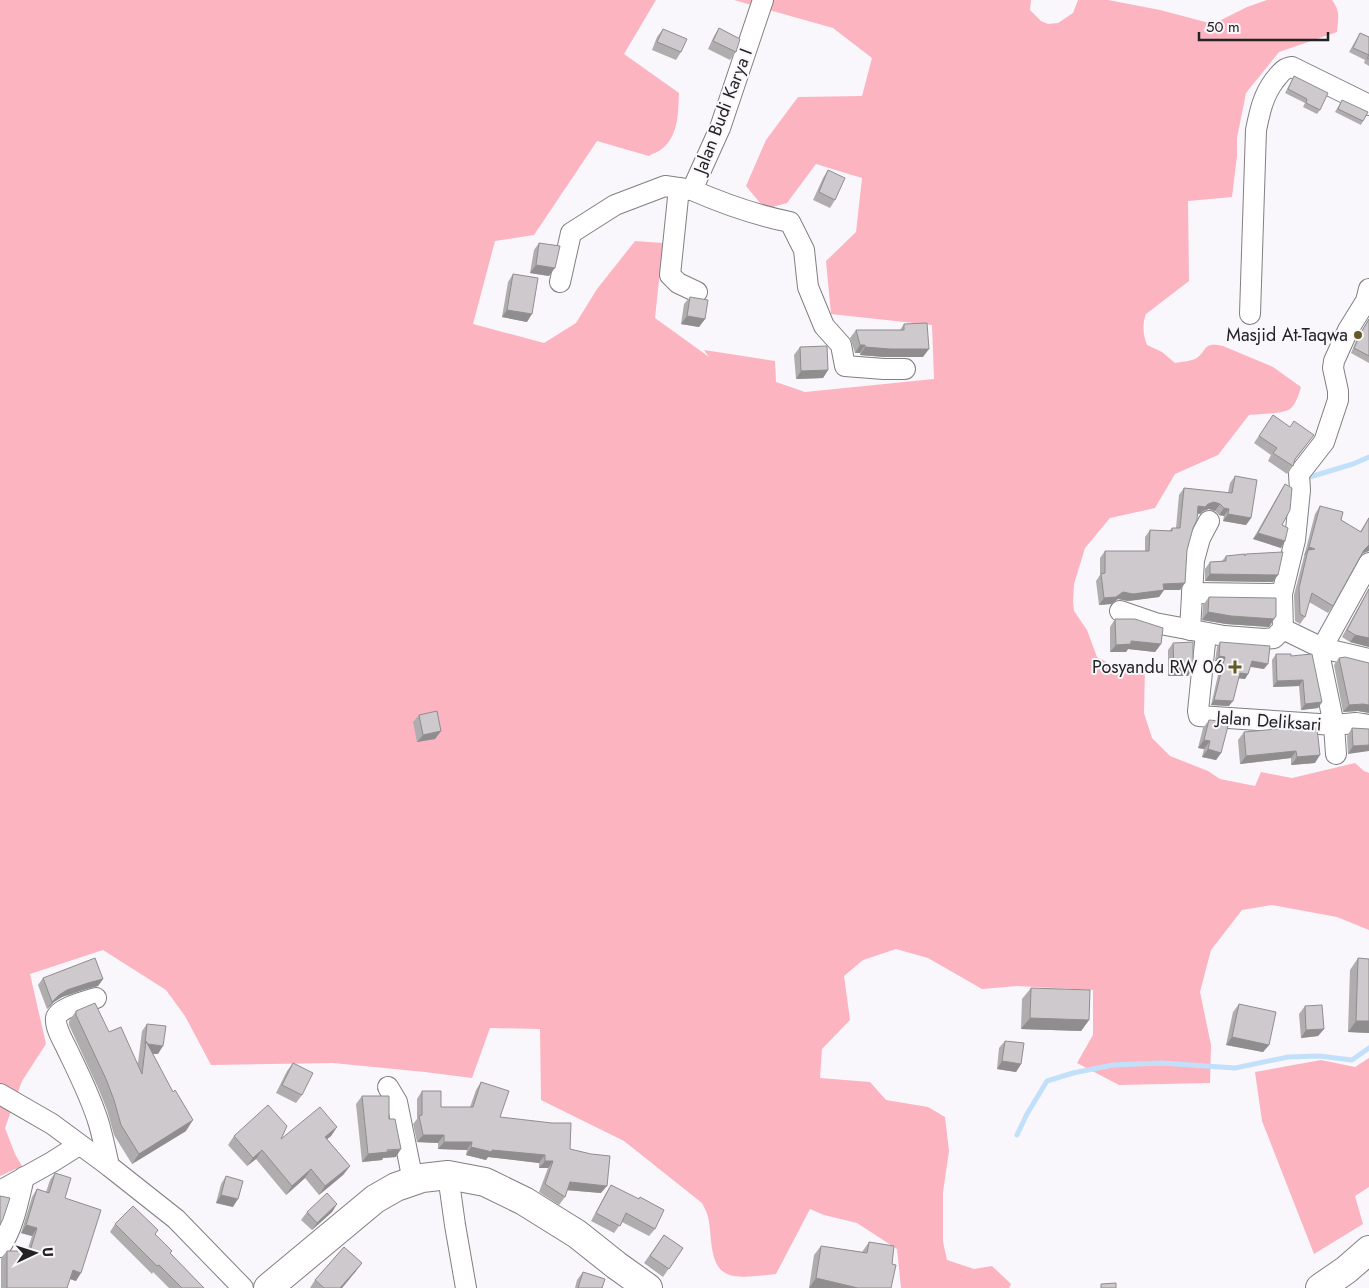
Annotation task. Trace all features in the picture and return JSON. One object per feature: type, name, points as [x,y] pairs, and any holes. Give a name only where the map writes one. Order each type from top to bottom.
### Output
[{"type":"main road","points":[[268,1288],[375,1199],[396,1187],[422,1178],[448,1175],[485,1182],[524,1201],[577,1234],[648,1288]]},
{"type":"main road","points":[[1320,1288],[1346,1270],[1369,1250]]},
{"type":"street","name":"Jalan Budi Karya I","points":[[560,282],[571,233],[615,205],[665,186],[685,189],[720,128],[763,0]]},
{"type":"street","points":[[1250,314],[1256,130],[1266,92],[1281,72],[1286,68],[1292,67],[1369,105]]},
{"type":"street","points":[[697,292],[678,283],[670,275],[685,189],[720,203],[762,216],[790,222],[804,250],[808,287],[824,326],[841,345],[845,366],[884,369],[905,368]]},
{"type":"street","points":[[1120,611],[1155,623],[1224,636],[1274,638],[1283,629],[1282,594],[1295,540],[1300,482],[1324,442],[1338,400],[1334,361],[1348,330],[1366,301],[1369,290]]},
{"type":"street","name":"Jalan Deliksari","points":[[1209,521],[1197,547],[1192,593],[1198,631],[1198,711],[1200,716],[1334,725]]},
{"type":"street","name":"Jalan Deliksari","points":[[1336,754],[1334,725],[1320,658],[1322,648],[1369,563]]},
{"type":"street","points":[[1192,593],[1282,594]]},
{"type":"street","points":[[1283,629],[1322,648],[1369,658]]},
{"type":"street","points":[[1334,725],[1356,723],[1369,725]]},
{"type":"street","points":[[96,998],[76,1004],[60,1012],[56,1017],[61,1038],[82,1081],[99,1124],[109,1166]]},
{"type":"street","points":[[388,1087],[397,1102],[413,1181]]},
{"type":"street","points":[[0,1094],[52,1124],[176,1219],[243,1288]]},
{"type":"street","points":[[0,1191],[79,1145]]},
{"type":"street","points":[[448,1175],[466,1288]]},
{"type":"street","points":[[0,1248],[7,1235],[24,1177]]},
{"type":"shaded area","points":[[0,0],[656,0],[624,54],[679,93],[677,122],[672,136],[661,149],[649,156],[597,141],[534,235],[495,241],[473,324],[544,343],[576,323],[597,289],[635,241],[663,243],[655,318],[709,357],[704,350],[775,361],[776,382],[805,392],[934,379],[932,325],[831,314],[826,261],[856,232],[862,178],[816,164],[787,203],[765,209],[746,186],[766,140],[798,97],[862,96],[872,58],[833,28],[734,0],[1031,0],[1030,10],[1041,21],[1048,24],[1058,23],[1073,13],[1078,0],[1108,0],[1160,10],[1213,24],[1247,7],[1267,0],[1332,0],[1338,12],[1337,32],[1279,52],[1246,93],[1237,138],[1237,156],[1232,197],[1188,201],[1189,281],[1146,314],[1144,326],[1147,345],[1162,352],[1175,363],[1195,359],[1208,346],[1223,346],[1273,367],[1301,387],[1297,399],[1292,407],[1286,411],[1249,415],[1218,455],[1175,474],[1155,508],[1110,518],[1085,548],[1074,584],[1073,602],[1074,611],[1087,630],[1097,657],[1114,666],[1145,667],[1144,713],[1152,738],[1170,756],[1208,771],[1220,779],[1255,786],[1261,772],[1292,778],[1355,763],[1369,773],[1369,930],[1337,917],[1272,905],[1242,910],[1211,950],[1200,992],[1211,1045],[1210,1083],[1119,1085],[1077,1063],[1093,1035],[1093,990],[1017,986],[982,989],[928,958],[896,949],[863,960],[844,976],[850,1020],[822,1049],[820,1078],[870,1082],[886,1100],[928,1107],[945,1117],[949,1151],[943,1192],[943,1242],[947,1260],[974,1269],[992,1266],[1011,1284],[1009,1288],[901,1288],[897,1249],[857,1223],[824,1215],[810,1209],[776,1274],[744,1277],[725,1273],[715,1261],[708,1217],[702,1203],[624,1141],[541,1100],[540,1029],[490,1028],[472,1078],[333,1063],[211,1065],[185,1016],[166,990],[103,950],[30,974],[46,1044],[22,1081],[5,1128],[22,1166],[0,1176]]},
{"type":"shaded area","points":[[1369,1058],[1369,1187],[1355,1196],[1363,1224],[1314,1254],[1262,1121],[1255,1072],[1321,1060],[1355,1067]]},
{"type":"building","points":[[719,28],[740,39],[736,52],[713,41]]},
{"type":"building","points":[[663,29],[687,39],[681,52],[657,42]]},
{"type":"building","points":[[1360,33],[1369,37],[1369,55],[1353,48]]},
{"type":"building","points":[[1294,76],[1328,93],[1320,110],[1306,103],[1307,99],[1288,89]]},
{"type":"building","points":[[1342,100],[1368,112],[1363,121],[1338,109]]},
{"type":"building","points":[[828,170],[845,178],[835,200],[819,192]]},
{"type":"building","points":[[539,243],[560,246],[555,268],[536,265]]},
{"type":"building","points":[[513,274],[538,278],[532,314],[507,310]]},
{"type":"building","points":[[690,297],[708,300],[705,319],[687,316]]},
{"type":"building","points":[[1369,319],[1369,356],[1354,348]]},
{"type":"building","points":[[927,323],[929,349],[865,347],[865,345],[860,345],[856,330],[904,330],[904,324]]},
{"type":"building","points":[[827,346],[828,370],[801,371],[800,347]]},
{"type":"building","points":[[1273,415],[1290,427],[1294,421],[1314,435],[1295,459],[1293,466],[1273,453],[1277,448],[1259,436]]},
{"type":"building","points":[[1235,476],[1257,480],[1251,518],[1228,514],[1229,509],[1214,502],[1205,507],[1198,506],[1197,520],[1187,550],[1185,583],[1163,584],[1164,590],[1133,594],[1123,592],[1116,597],[1104,598],[1101,574],[1105,573],[1105,551],[1149,551],[1150,530],[1172,531],[1172,528],[1180,528],[1184,488],[1232,493]]},
{"type":"building","points":[[1285,484],[1292,488],[1290,510],[1282,525],[1288,528],[1285,541],[1258,533]]},
{"type":"building","points":[[1320,506],[1343,512],[1341,520],[1361,532],[1369,518],[1369,545],[1364,550],[1333,606],[1312,593],[1305,617],[1300,614],[1299,588],[1308,550],[1315,549],[1309,547]]},
{"type":"building","points":[[1283,552],[1278,575],[1210,574],[1210,562],[1226,561],[1226,556]]},
{"type":"building","points":[[1369,589],[1369,638],[1355,635],[1347,630]]},
{"type":"building","points":[[1209,597],[1276,598],[1276,616],[1274,619],[1231,616],[1208,612]]},
{"type":"building","points":[[1115,619],[1135,619],[1163,628],[1161,644],[1131,641],[1131,644],[1116,645]]},
{"type":"building","points":[[1193,642],[1193,668],[1174,668],[1173,643]]},
{"type":"building","points":[[1220,642],[1270,646],[1268,664],[1252,661],[1248,674],[1240,673],[1233,701],[1214,700],[1225,657],[1219,656]]},
{"type":"building","points":[[1276,654],[1291,654],[1291,656],[1312,654],[1322,702],[1305,704],[1303,680],[1277,681]]},
{"type":"building","points":[[1345,657],[1369,663],[1369,705],[1349,705],[1339,658]]},
{"type":"building","points":[[437,711],[441,731],[423,735],[419,715]]},
{"type":"building","points":[[1209,720],[1229,722],[1221,753],[1208,749],[1210,741],[1204,740]]},
{"type":"building","points":[[1288,728],[1288,730],[1317,728],[1320,755],[1297,757],[1296,751],[1246,756],[1244,732]]},
{"type":"building","points":[[1352,728],[1369,729],[1369,745],[1353,746]]},
{"type":"building","points":[[95,958],[103,979],[67,990],[52,1002],[43,978]]},
{"type":"building","points":[[1358,958],[1369,959],[1369,1021],[1356,1021]]},
{"type":"building","points":[[1031,988],[1090,990],[1089,1020],[1030,1018]]},
{"type":"building","points":[[95,1003],[109,1032],[121,1027],[142,1074],[146,1041],[173,1092],[175,1090],[193,1120],[139,1154],[121,1125],[106,1079],[76,1015],[76,1011]]},
{"type":"building","points":[[1239,1004],[1276,1012],[1269,1045],[1232,1037]]},
{"type":"building","points":[[1322,1005],[1324,1029],[1306,1030],[1305,1006]]},
{"type":"building","points":[[147,1024],[166,1026],[163,1046],[148,1044],[146,1041],[145,1044]]},
{"type":"building","points":[[1005,1041],[1024,1043],[1021,1064],[1002,1061]]},
{"type":"building","points":[[293,1063],[313,1073],[302,1095],[282,1085]]},
{"type":"building","points":[[481,1082],[509,1091],[500,1117],[552,1123],[571,1123],[570,1149],[610,1156],[607,1186],[570,1182],[565,1197],[545,1184],[553,1161],[545,1161],[545,1155],[492,1150],[492,1152],[471,1147],[472,1142],[444,1142],[444,1135],[423,1135],[419,1116],[422,1115],[422,1091],[441,1091],[441,1107],[473,1107]]},
{"type":"building","points":[[362,1096],[389,1096],[389,1119],[395,1119],[401,1149],[368,1154]]},
{"type":"building","points":[[268,1105],[287,1126],[281,1139],[320,1107],[337,1127],[325,1137],[350,1166],[325,1186],[311,1169],[292,1186],[262,1150],[253,1158],[234,1136]]},
{"type":"building","points":[[55,1173],[71,1178],[65,1198],[101,1210],[81,1273],[73,1270],[67,1288],[7,1288],[7,1251],[30,1251],[37,1228],[26,1225],[37,1189],[49,1193]]},
{"type":"building","points":[[226,1176],[243,1181],[238,1199],[221,1195]]},
{"type":"building","points":[[611,1185],[639,1199],[640,1197],[664,1210],[655,1229],[626,1213],[620,1226],[596,1213]]},
{"type":"building","points":[[327,1193],[337,1204],[317,1223],[307,1212]]},
{"type":"building","points":[[0,1196],[10,1198],[0,1225]]},
{"type":"building","points":[[133,1206],[158,1230],[155,1234],[172,1251],[170,1253],[204,1288],[182,1288],[115,1224]]},
{"type":"building","points":[[664,1235],[683,1248],[669,1269],[650,1256]]},
{"type":"building","points":[[869,1242],[894,1246],[892,1264],[896,1265],[891,1288],[858,1288],[816,1278],[821,1246],[867,1253]]},
{"type":"building","points":[[344,1247],[362,1263],[340,1288],[324,1288],[315,1280]]},
{"type":"building","points":[[583,1272],[605,1279],[602,1288],[578,1288]]},
{"type":"building","points":[[1116,1283],[1116,1288],[1101,1288],[1101,1284]]},
{"type":"waterway","points":[[1303,479],[1353,464],[1369,457]]},
{"type":"waterway","points":[[1017,1135],[1047,1081],[1073,1073],[1113,1065],[1161,1063],[1235,1068],[1288,1057],[1319,1056],[1352,1060],[1369,1048]]},
{"type":"place","name":"Masjid At-Taqwa","points":[[1358,335]]},
{"type":"place","name":"Posyandu RW 06","points":[[1235,667]]}]
